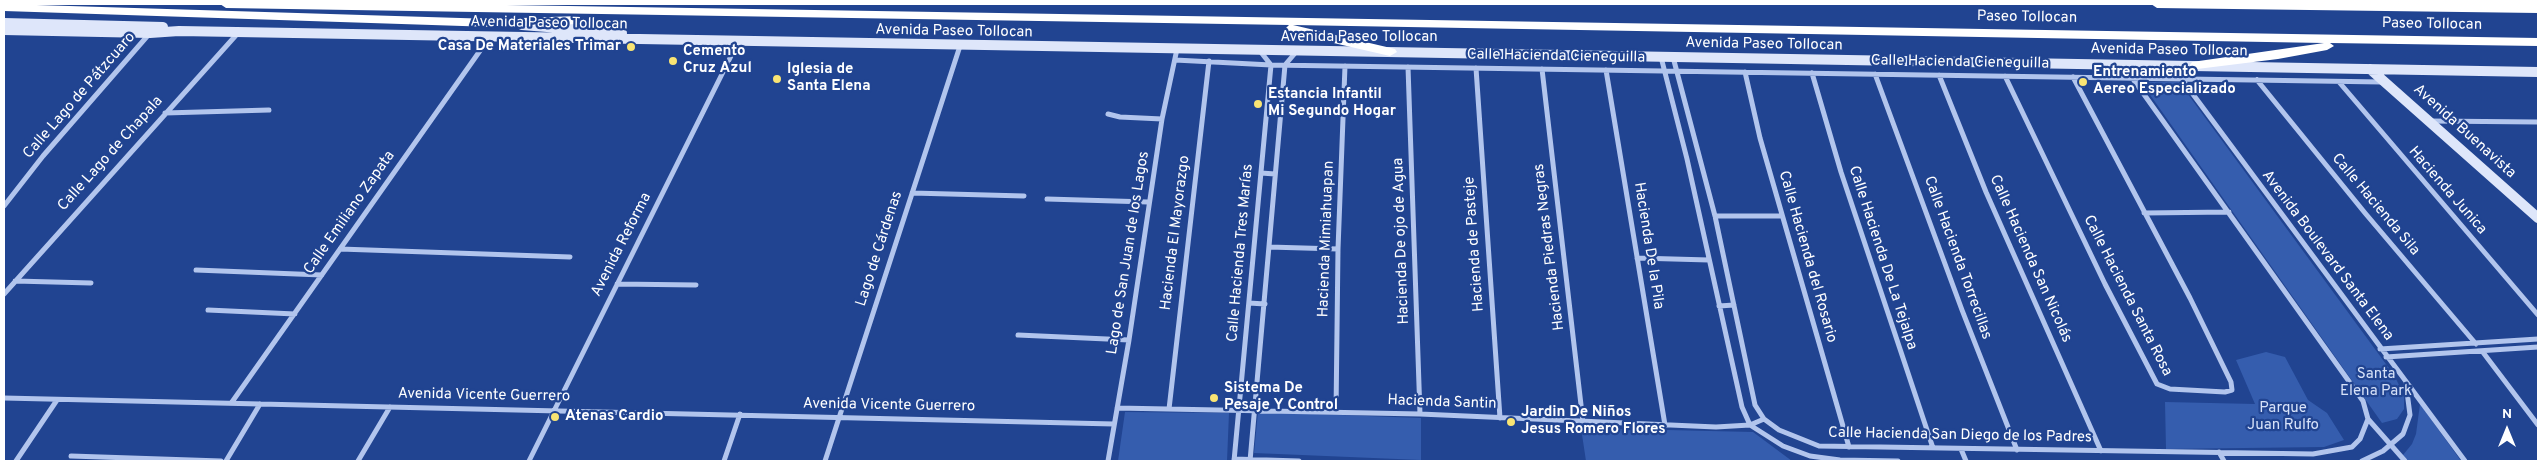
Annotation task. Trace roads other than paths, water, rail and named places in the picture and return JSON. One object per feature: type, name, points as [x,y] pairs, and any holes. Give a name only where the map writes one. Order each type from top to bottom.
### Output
[{"type":"highway","name":"Paseo Tollocan","points":[[226,4],[674,13],[2538,42]]},
{"type":"highway","name":"Paseo Tollocan","points":[[2157,4],[2538,9]]},
{"type":"highway","points":[[4,7],[493,23],[624,19],[674,13]]},
{"type":"highway","points":[[1240,21],[1321,35],[1390,52]]},
{"type":"highway","points":[[2197,65],[2278,55],[2328,46],[2396,40]]},
{"type":"main road","name":"Avenida Paseo Tollocan","points":[[8,23],[157,26],[179,31]]},
{"type":"main road","points":[[493,23],[623,33],[670,39]]},
{"type":"main road","name":"Avenida Paseo Tollocan","points":[[4,30],[670,39],[1296,52],[1390,52],[2538,72]]},
{"type":"main road","name":"Avenida Buenavista","points":[[2370,69],[2538,218]]},
{"type":"street","name":"Calle Lago de Pátzcuaro","points":[[4,206],[43,156],[157,26]]},
{"type":"street","name":"Calle Lago de Chapala","points":[[4,294],[238,33]]},
{"type":"street","name":"Calle Emiliano Zapata","points":[[232,402],[490,37]]},
{"type":"street","name":"Avenida Reforma","points":[[529,461],[738,41]]},
{"type":"street","name":"Lago de Cárdenas","points":[[825,461],[960,46]]},
{"type":"street","name":"Lago de San Juan de los Lagos","points":[[1108,461],[1129,340],[1148,202],[1162,119],[1177,49]]},
{"type":"street","points":[[1260,51],[1271,65]]},
{"type":"street","points":[[1285,65],[1296,52]]},
{"type":"street","points":[[1661,57],[1688,159],[1742,407],[1750,425]]},
{"type":"street","points":[[1673,57],[1715,216],[1756,405],[1764,419]]},
{"type":"street","name":"Calle Hacienda Cieneguilla","points":[[1175,60],[1271,65],[2386,82]]},
{"type":"street","name":"Hacienda El Mayorazgo","points":[[1169,409],[1209,61]]},
{"type":"street","points":[[2123,64],[2363,401],[2368,419],[2405,461]]},
{"type":"street","name":"Calle Hacienda Tres Marías","points":[[1234,460],[1271,65]]},
{"type":"street","name":"Calle Hacienda Tres Marías","points":[[1250,460],[1285,65]]},
{"type":"street","points":[[2143,65],[2151,79]]},
{"type":"street","name":"Avenida Boulevard Santa Elena","points":[[2171,65],[2465,461]]},
{"type":"street","name":"Hacienda Mimiahuapan","points":[[1336,412],[1338,249],[1345,66]]},
{"type":"street","name":"Hacienda De ojo de Agua","points":[[1408,67],[1420,414]]},
{"type":"street","name":"Hacienda de Pasteje","points":[[1476,68],[1500,418]]},
{"type":"street","name":"Hacienda Piedras Negras","points":[[1542,69],[1582,422]]},
{"type":"street","name":"Hacienda De la Pila","points":[[1606,70],[1665,425]]},
{"type":"street","name":"Calle Hacienda del Rosario","points":[[1745,72],[1782,216],[1850,447]]},
{"type":"street","name":"Calle Hacienda De La Tejalpa","points":[[1812,73],[1841,172],[1933,448]]},
{"type":"street","name":"Calle Hacienda Torrecillas","points":[[1875,74],[1962,310],[2017,450]]},
{"type":"street","name":"Calle Hacienda San Nicolás","points":[[1939,75],[1986,192],[2102,451]]},
{"type":"street","name":"Calle Hacienda Santa Rosa","points":[[2005,76],[2105,284],[2156,384],[2170,389],[2225,392],[2232,390],[2232,382],[2073,77]]},
{"type":"street","name":"Calle Hacienda Sila","points":[[2257,80],[2364,213],[2476,344]]},
{"type":"street","name":"Hacienda Junica","points":[[2338,82],[2538,314]]},
{"type":"street","points":[[165,113],[269,110]]},
{"type":"street","points":[[1108,114],[1120,118],[1162,119]]},
{"type":"street","points":[[2430,122],[2538,122]]},
{"type":"street","points":[[1688,159],[1700,159]]},
{"type":"street","points":[[1261,173],[1276,174]]},
{"type":"street","points":[[912,193],[1024,196]]},
{"type":"street","points":[[1047,198],[1148,202]]},
{"type":"street","points":[[2144,213],[2229,212]]},
{"type":"street","points":[[1715,216],[1782,216]]},
{"type":"street","points":[[1269,248],[1338,249]]},
{"type":"street","points":[[340,249],[570,257]]},
{"type":"street","points":[[1637,258],[1709,260]]},
{"type":"street","points":[[196,270],[322,275]]},
{"type":"street","points":[[15,281],[91,283]]},
{"type":"street","points":[[617,284],[696,285]]},
{"type":"street","points":[[1249,303],[1265,304]]},
{"type":"street","points":[[1719,306],[1734,305]]},
{"type":"street","points":[[208,310],[295,314]]},
{"type":"street","points":[[1018,335],[1129,340]]},
{"type":"street","points":[[2380,349],[2538,339]]},
{"type":"street","points":[[2511,341],[2517,348]]},
{"type":"street","points":[[2386,357],[2538,347]]},
{"type":"street","points":[[2482,351],[2538,425]]},
{"type":"street","points":[[2362,461],[2377,456],[2403,434],[2410,415],[2405,380]]},
{"type":"street","name":"Avenida Vicente Guerrero","points":[[4,398],[1114,424]]},
{"type":"street","points":[[16,461],[57,400]]},
{"type":"street","points":[[226,461],[260,404]]},
{"type":"street","points":[[358,461],[390,407]]},
{"type":"street","name":"Hacienda Santin","points":[[1117,408],[1256,409],[1420,414],[1716,427],[1750,425],[1764,419]]},
{"type":"street","points":[[724,461],[740,414]]},
{"type":"street","name":"Calle Hacienda San Diego de los Padres","points":[[1764,419],[1779,430],[1802,441],[1819,446],[2313,454],[2344,450],[2357,444],[2368,419]]},
{"type":"street","name":"Calle Hacienda San Diego de los Padres","points":[[1750,425],[1772,440],[1796,452],[1841,461],[1898,461]]},
{"type":"street","points":[[1961,449],[1966,461]]},
{"type":"street","points":[[2219,452],[2224,461]]},
{"type":"street","points":[[72,456],[221,461]]},
{"type":"street","points":[[1234,460],[1299,461]]},
{"type":"place","name":"Casa De Materiales Trimar","points":[[631,47]]},
{"type":"place","name":"Cemento Cruz Azul","points":[[673,61]]},
{"type":"place","name":"Iglesia de Santa Elena","points":[[777,79]]},
{"type":"place","name":"Entrenamiento Aereo Especializado","points":[[2083,82]]},
{"type":"place","name":"Estancia Infantil Mi Segundo Hogar","points":[[1258,104]]},
{"type":"place","name":"Sistema De Pesaje Y Control","points":[[1214,398]]},
{"type":"place","name":"Atenas Cardio","points":[[555,417]]},
{"type":"place","name":"Jardin De Niños Jesus Romero Flores","points":[[1511,422]]},
{"type":"park label","name":"Santa Elena Park","points":[[2376,384]]},
{"type":"park label","name":"Parque Juan Rulfo","points":[[2283,418]]}]
